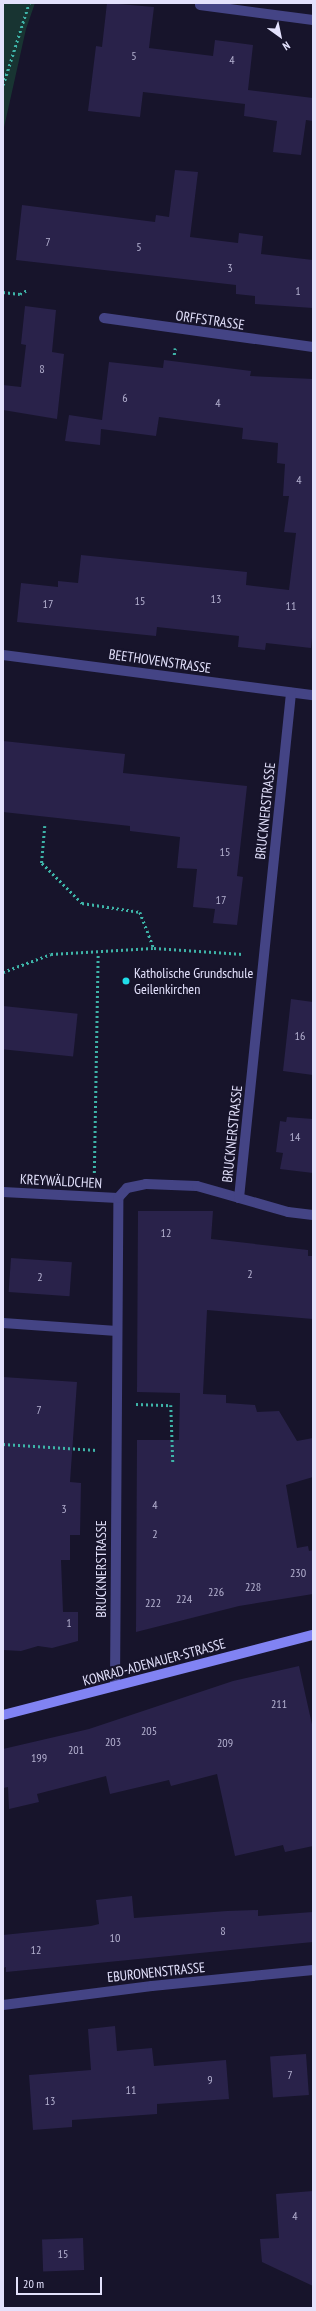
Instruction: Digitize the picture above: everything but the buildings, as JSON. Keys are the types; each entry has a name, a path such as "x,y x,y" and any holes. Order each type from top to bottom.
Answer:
{"street":[{"path":"200,5 313,20"},
{"name":"ORFFSTRASSE","path":"104,318 313,347"},
{"name":"BEETHOVENSTRASSE","path":"3,655 313,695"},
{"name":"BRUCKNERSTRASSE","path":"115,1686 118,1198 127,1188 146,1184 197,1186 239,1198 291,693"},
{"name":"KREYWÄLDCHEN","path":"3,1192 118,1198"},
{"path":"239,1198 288,1212 313,1215"},
{"path":"3,1323 117,1331"},
{"name":"KONRAD-ADENAUER-STRASSE","path":"3,1715 313,1635"},
{"name":"EBURONENSTRASSE","path":"3,2005 152,1986 313,1970"}],"path":[{"path":"3,85 29,3"},
{"path":"3,292 20,294 27,290"},
{"path":"44,826 42,864 82,903 140,912 154,948"},
{"path":"3,972 51,954 98,953 154,948 264,956"},
{"path":"93,1196 98,953"},
{"path":"116,1403 171,1406 173,1462"},
{"path":"3,1444 116,1451"}],"green space":[{"path":"3,3 35,3 26,29 3,132"}],"place":[{"name":"Katholische Grundschule Geilenkirchen","path":"126,981"}]}
